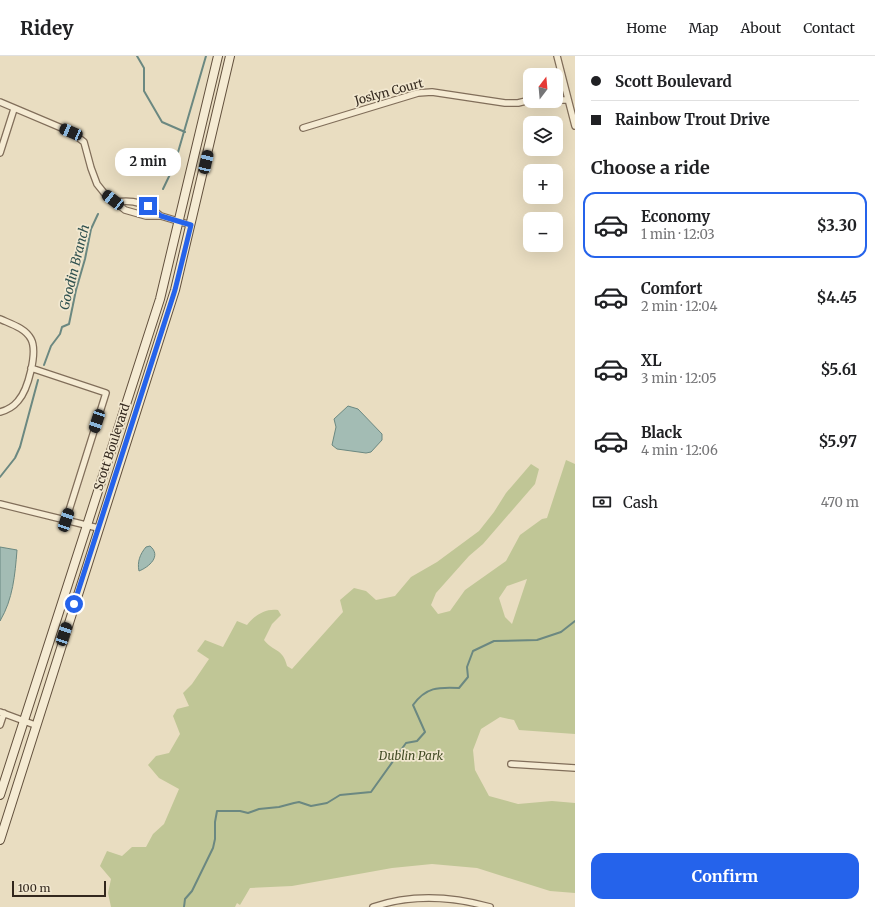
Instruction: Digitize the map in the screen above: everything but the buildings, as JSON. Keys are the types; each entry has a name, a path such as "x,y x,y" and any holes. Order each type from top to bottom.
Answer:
{"main road":[{"name":"Scott Boulevard","path":"0,795 160,299 218,56"},
{"name":"Scott Boulevard","path":"0,840 35,725 175,290 230,56"}],"street":[{"path":"557,56 560,68"},
{"path":"563,82 575,126"},
{"name":"Joslyn Court","path":"303,128 418,93 432,92 506,103 523,102"},
{"path":"563,100 568,100"},
{"path":"0,102 71,132 84,142 90,168 97,184 105,194 125,210 146,216 161,216 191,225"},
{"path":"0,153 14,109"},
{"path":"116,202 130,200 148,206 161,216"},
{"path":"0,319 24,330 30,338 34,356 25,391 19,401 12,407 0,412"},
{"path":"31,368 106,393 66,520"},
{"path":"0,504 98,528"},
{"path":"0,725 2,713 35,725"},
{"path":"511,764 575,768"},
{"path":"373,907 408,898 431,897 454,899 490,907"}],"green space":[{"name":"Dublin Park","path":"566,460 575,464 575,734 519,730 514,720 500,717 481,729 473,750 475,770 489,796 518,804 552,801 575,803 575,893 550,891 477,868 432,864 392,868 292,886 250,888 240,905 237,903 235,907 111,907 108,893 111,879 100,866 107,851 122,856 132,847 146,847 153,834 164,824 179,789 159,778 148,765 156,756 169,753 180,734 173,716 177,709 189,706 183,693 192,684 209,659 197,651 205,640 223,647 237,621 247,625 264,611 278,610 281,615 272,624 264,640 283,656 287,666 292,669 343,612 340,600 354,588 366,591 376,600 395,596 411,577 437,562 479,531 494,512 506,493 531,464 539,469 535,484 483,544 469,556 436,593 431,605 438,614 450,611 465,590 506,561 520,535 542,519 547,518","holes":["527,579 512,624 505,617 499,598 507,586"]}],"water":[{"path":"348,406 358,409 382,434 382,440 371,452 366,453 337,449 332,445 336,427 334,419"},
{"path":"150,546 155,554 153,561 147,567 139,571 138,564 142,552 146,547"},
{"path":"0,547 17,550 11,595 0,621"}],"waterway":[{"path":"137,56 144,68 144,91 162,122 185,132"},
{"name":"Goodin Branch","path":"163,189 174,166 206,56"},
{"name":"Goodin Branch","path":"44,365 51,346 60,334 62,327 69,324 91,229 98,214"},
{"name":"Goodin Branch","path":"0,477 15,458 20,447 38,380"},
{"path":"184,907 185,899 192,891 213,848 217,811 240,811 248,813 259,809 279,807 299,802 311,806 327,803 340,795 371,792 406,743 417,741 425,732 413,705 418,699 433,689 459,688 468,677 467,667 473,651 494,641 537,640 561,632 575,621"}],"route":[{"path":"74,604 175,290 191,225 161,216 148,206"}]}
